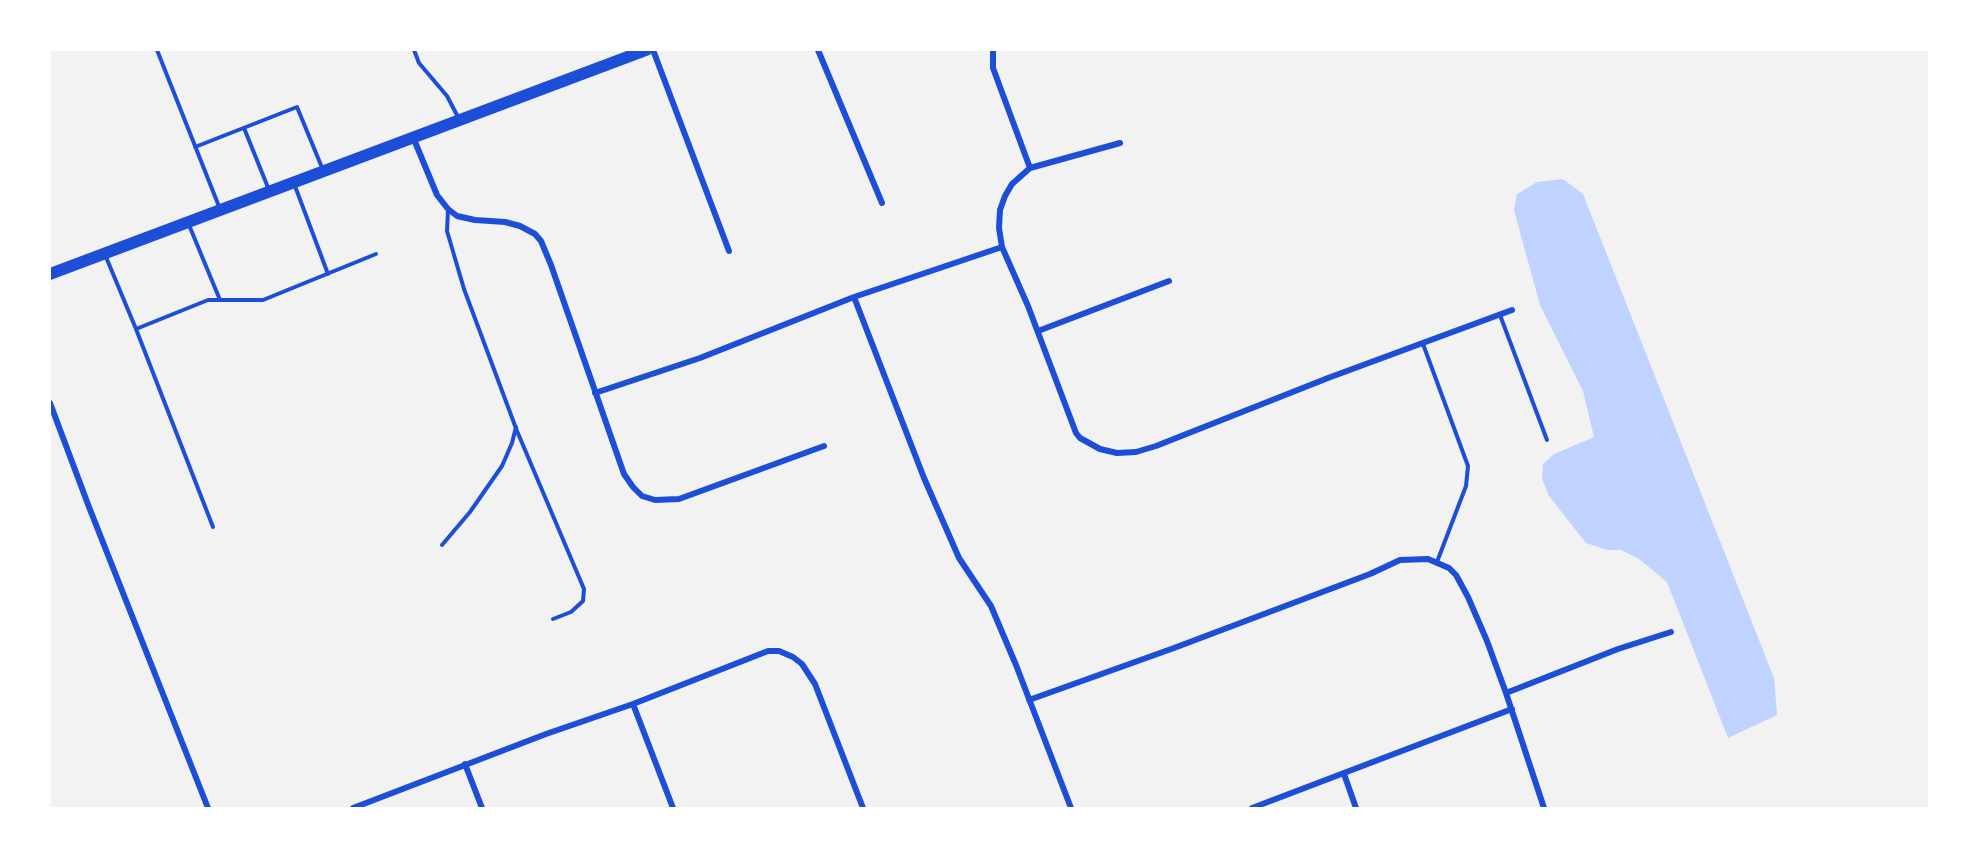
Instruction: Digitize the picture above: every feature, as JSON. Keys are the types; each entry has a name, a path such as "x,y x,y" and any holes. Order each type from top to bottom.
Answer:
{"main road":[{"path":"50,274 646,50"}],"street":[{"path":"653,50 729,251"},
{"path":"818,50 882,203"},
{"path":"993,50 993,68 1030,168"},
{"path":"413,137 437,195 448,209 457,216 520,226 535,234 541,241 624,474 633,487 648,498 665,501 679,499 824,446"},
{"path":"1120,143 1030,168 1012,184 1000,210 999,228 1002,247 1038,331 1076,433 1080,438 1100,449 1117,453 1136,452 1512,310"},
{"path":"595,393 700,358 854,297 1002,247"},
{"path":"1038,331 1169,281"},
{"path":"854,297 924,478 959,558 991,606 1071,808"},
{"path":"50,403 88,507 208,808"},
{"path":"1029,700 1174,648 1370,574 1400,560 1428,559 1449,568 1456,575 1468,597 1512,709 1544,808"},
{"path":"1506,693 1618,649 1671,632"},
{"path":"353,808 465,764 633,704 768,651 789,654 802,664 815,684 863,808"},
{"path":"633,704 673,808"},
{"path":"1252,808 1512,709"},
{"path":"465,764 483,808"},
{"path":"1344,774 1356,808"}],"lane":[{"path":"157,50 220,210"},
{"path":"414,50 419,63 447,96 459,119"},
{"path":"195,147 297,107 323,171"},
{"path":"244,128 269,191"},
{"path":"294,182 328,274"},
{"path":"448,209 447,231 464,289 516,426 584,589 583,601 571,612 553,619"},
{"path":"188,222 220,300"},
{"path":"104,254 136,329 213,527"},
{"path":"136,329 208,300 263,300 376,254"},
{"path":"1500,315 1547,440"},
{"path":"1423,344 1468,466 1466,486 1437,562"},
{"path":"442,545 483,495 502,466 512,443 516,426"}],"water":[{"path":"1563,179 1583,194 1774,678 1777,715 1728,738 1667,582 1639,559 1621,550 1607,550 1586,543 1549,496 1542,479 1543,464 1554,454 1594,437 1583,391 1540,305 1514,210 1517,194 1537,182"}]}
